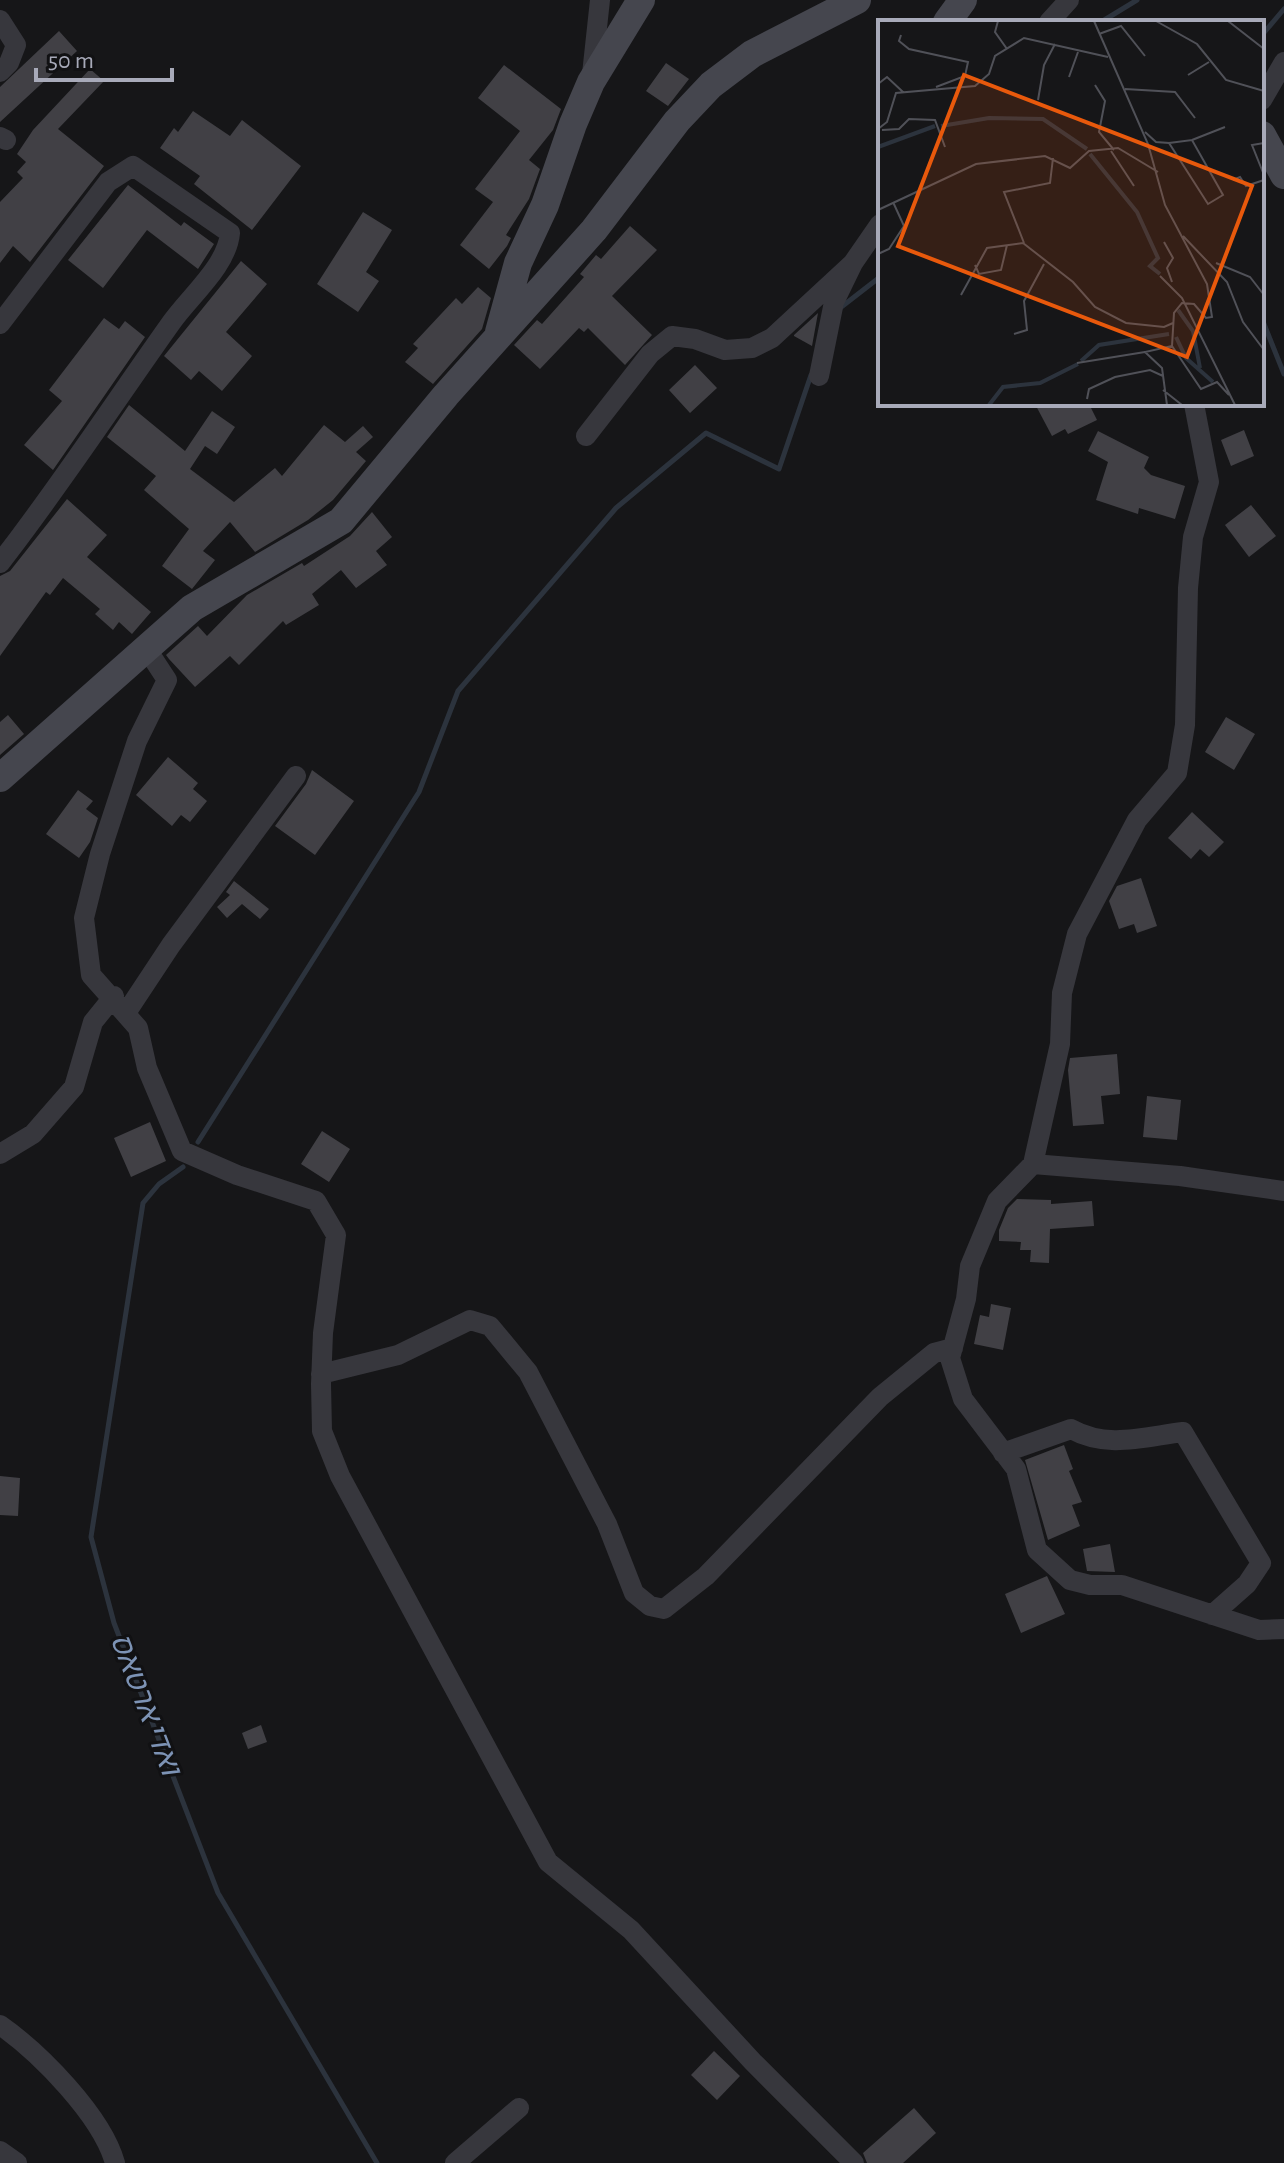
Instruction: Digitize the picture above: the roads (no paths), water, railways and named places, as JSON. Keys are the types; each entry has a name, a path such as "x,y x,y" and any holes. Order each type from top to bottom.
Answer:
{"street":[{"path":"591,82 600,0"},
{"path":"498,335 518,263 545,205 560,157 591,82 641,0"},
{"path":"0,778 148,651 192,608 341,521 498,335 568,261 677,121 711,85 752,54 857,0"},
{"path":"948,20 963,0"},
{"path":"1051,20 1069,0"},
{"path":"0,20 16,45 9,63 0,72"},
{"path":"1264,97 1284,62"},
{"path":"1264,139 1284,175"},
{"path":"0,324 108,182 133,166 230,233 229,249 171,322 122,397 0,563"},
{"path":"819,376 834,302 853,263 878,227"},
{"path":"586,436 650,354 672,336 695,339 725,350 752,348 772,338 853,263"},
{"path":"1194,406 1209,482 1192,550 1185,725 1177,773 1137,820 1077,934 1062,993 1060,1044 1033,1164 997,1201 970,1266 966,1299 950,1358 963,1399 1016,1469 1037,1550 1070,1580 1090,1585 1122,1585 1259,1630 1284,1629"},
{"path":"148,651 167,680 137,741 100,854 84,918 91,975 120,1004 138,1028 147,1068 182,1151 237,1175 316,1201 336,1235 321,1374 322,1431 340,1476 548,1862 631,1930 753,2062 854,2163"},
{"path":"0,1154 33,1134 74,1087 93,1022 120,1004 171,945 296,776"},
{"path":"1033,1164 1180,1176 1284,1191"},
{"path":"321,1374 398,1355 470,1320 490,1326 528,1372 607,1524 634,1593 650,1606 664,1609 706,1576 880,1397 934,1353 953,1348"},
{"path":"1003,1453 1071,1429 1089,1439 1111,1443 1183,1432 1261,1563 1247,1584 1212,1615"},
{"path":"0,2025 86,2110 110,2145 115,2163"},
{"path":"455,2163 519,2108"},
{"path":"0,2151 17,2163"}],"waterway":[{"path":"1104,20 1137,0"},
{"path":"1264,33 1284,9"},
{"path":"840,308 878,279"},
{"path":"1264,324 1284,374"},
{"path":"198,1142 419,792 458,691 616,508 706,433 779,469 811,375"},
{"name":"ואדי ארטאס","path":"183,1167 159,1184 143,1203 91,1537 114,1623 218,1893 377,2163"}]}
